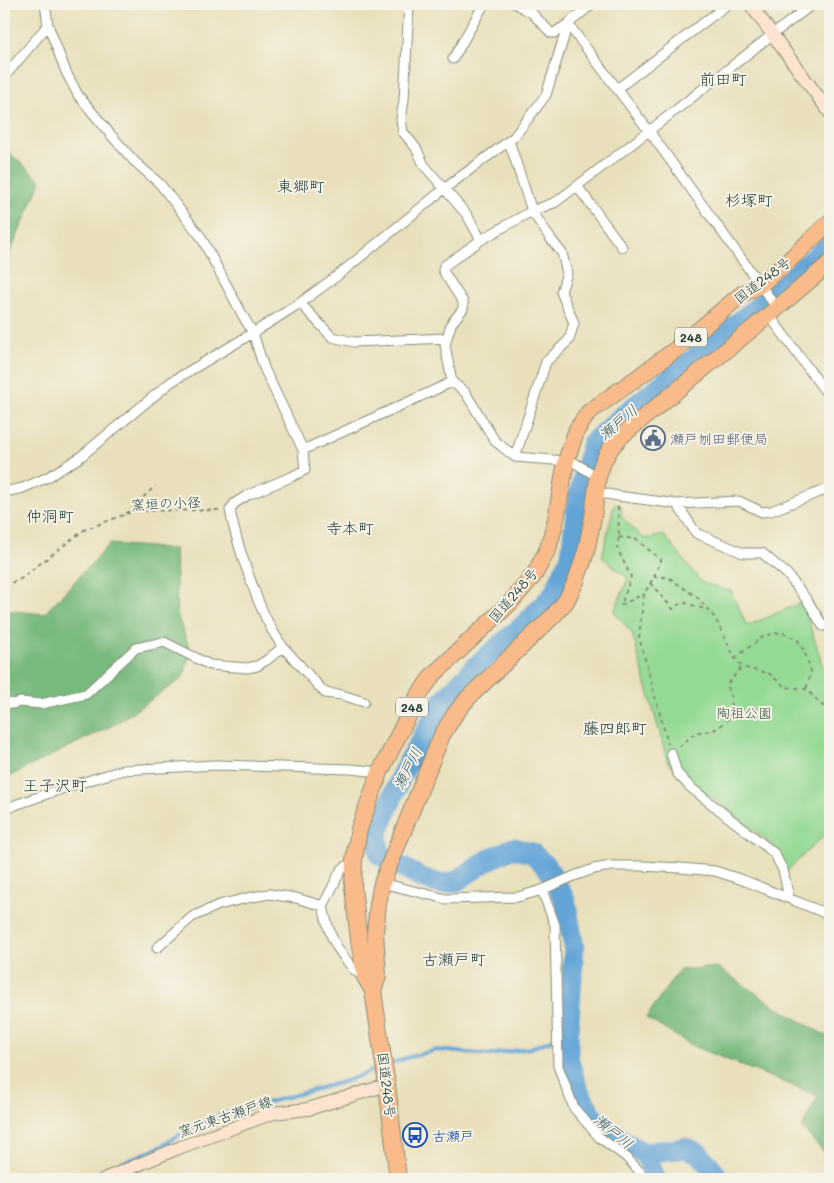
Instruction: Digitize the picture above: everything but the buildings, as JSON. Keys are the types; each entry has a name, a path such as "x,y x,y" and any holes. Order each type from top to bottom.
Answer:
{"highway":[{"name":"国道248号","path":"398,1179 386,1072 359,940 353,888 354,860 359,829 380,772 417,698 432,676 489,624 534,576 548,549 571,462 577,429 589,412 667,355 742,294 762,287 830,222"},
{"name":"国道248号","path":"369,984 378,976 375,933 378,904 384,878 442,735 468,698 553,616 566,601 576,581 586,552 593,517 596,481 610,449 620,437 830,263"}],"main road":[{"path":"750,4 830,113"},
{"name":"窯元東古瀬戸線","path":"104,1179 181,1147 273,1114 308,1109 386,1072"}],"street":[{"path":"45,4 48,25 66,72 78,95 134,161 160,184 201,237 253,333 264,368 303,450 305,470 248,495 235,503 230,510 241,555 264,615 282,647 326,693 342,695 364,702"},
{"path":"409,4 404,100 401,120 403,132 416,148 424,165 468,215 481,240"},
{"path":"453,59 484,4"},
{"path":"516,4 532,13 554,34 592,4"},
{"path":"617,89 728,4"},
{"path":"813,4 556,202 532,211 481,240 444,266 444,274 464,302 463,308 451,324 445,345 452,382 465,392 495,440 515,457 571,462 618,496 677,504 739,501 762,512 770,511 830,488"},
{"path":"568,24 649,131 762,287 830,398"},
{"path":"4,492 23,488 48,477 79,458 171,382 300,304 444,189 514,137 546,95 568,24"},
{"path":"4,77 48,25"},
{"path":"509,141 532,211 562,253 567,273 561,292 574,323 569,340 546,362 515,457"},
{"path":"577,186 622,247"},
{"path":"300,304 332,337 354,342 447,338"},
{"path":"303,450 452,382"},
{"path":"677,504 696,533 743,553 762,553 787,574 807,600 823,626"},
{"path":"4,702 41,704 86,694 136,648 164,642 210,665 247,668 257,666 267,660 282,647"},
{"path":"671,753 677,773 690,787 774,853 783,870 789,898"},
{"path":"4,811 32,799 123,770 216,765 351,768 380,772"},
{"path":"354,860 341,870 323,906 334,944 356,973 369,984"},
{"path":"384,878 446,899 518,897 594,869 612,866 681,868 715,871 743,880 830,915"},
{"path":"544,889 555,924 558,1066 574,1108 599,1138 626,1157 644,1176 644,1179"},
{"path":"157,948 192,917 219,905 268,894 296,898 323,906"}],"path":[{"path":"126,515 155,486"},
{"path":"618,496 619,537 617,548 631,577 621,605 644,594"},
{"name":"窯垣の小径","path":"4,585 18,580 84,530 134,512 230,510"},
{"path":"619,537 636,539 661,560 644,594 639,636 671,753 696,732 709,732 720,727 730,717 731,697 727,684 742,667"},
{"path":"654,577 668,576 698,598 715,618 742,667 770,674 785,687 806,689 830,713"},
{"path":"650,584 673,609 682,602 709,611"},
{"path":"736,658 764,636 782,632 798,640 804,652 811,672 806,689"}],"green space":[{"path":"4,148 41,181 9,255 4,302"},
{"name":"陶祖公園","path":"614,504 621,506 622,517 644,539 664,535 701,582 731,591 747,626 803,602 827,680 830,682 830,836 823,836 786,872 779,850 668,763 632,633 614,612 628,578 602,557"},
{"path":"110,544 175,549 177,615 191,652 183,678 115,724 4,779 4,610 44,614"},
{"path":"717,967 778,1008 830,1038 830,1159 802,1128 818,1096 693,1046 646,1018 679,970"}],"waterway":[{"name":"瀬戸川","path":"719,1179 698,1153 685,1148 644,1153 626,1143 595,1119 578,1091 568,1058 574,947 565,900 548,868 532,853 513,848 488,860 455,882 440,884 421,878 380,855 377,835 402,774 443,701 474,668 527,622 554,593 571,556 577,502 592,443 621,417 755,309 830,244"},
{"path":"388,1065 436,1050 490,1055 530,1048 568,1034"},
{"path":"83,1179 162,1146 188,1129 218,1116 346,1081 379,1068"},
{"path":"644,1153 656,1179"}],"place":[{"name":"瀬戸刎田郵便局","path":"653,438"},
{"name":"古瀬戸","path":"415,1135"}],"district":[{"name":"前田町","path":"723,78"},
{"name":"東郷町","path":"301,185"},
{"name":"杉塚町","path":"749,199"},
{"name":"仲洞町","path":"50,515"},
{"name":"寺本町","path":"350,527"},
{"name":"藤四郎町","path":"615,727"},
{"name":"王子沢町","path":"55,784"},
{"name":"古瀬戸町","path":"454,958"}]}
